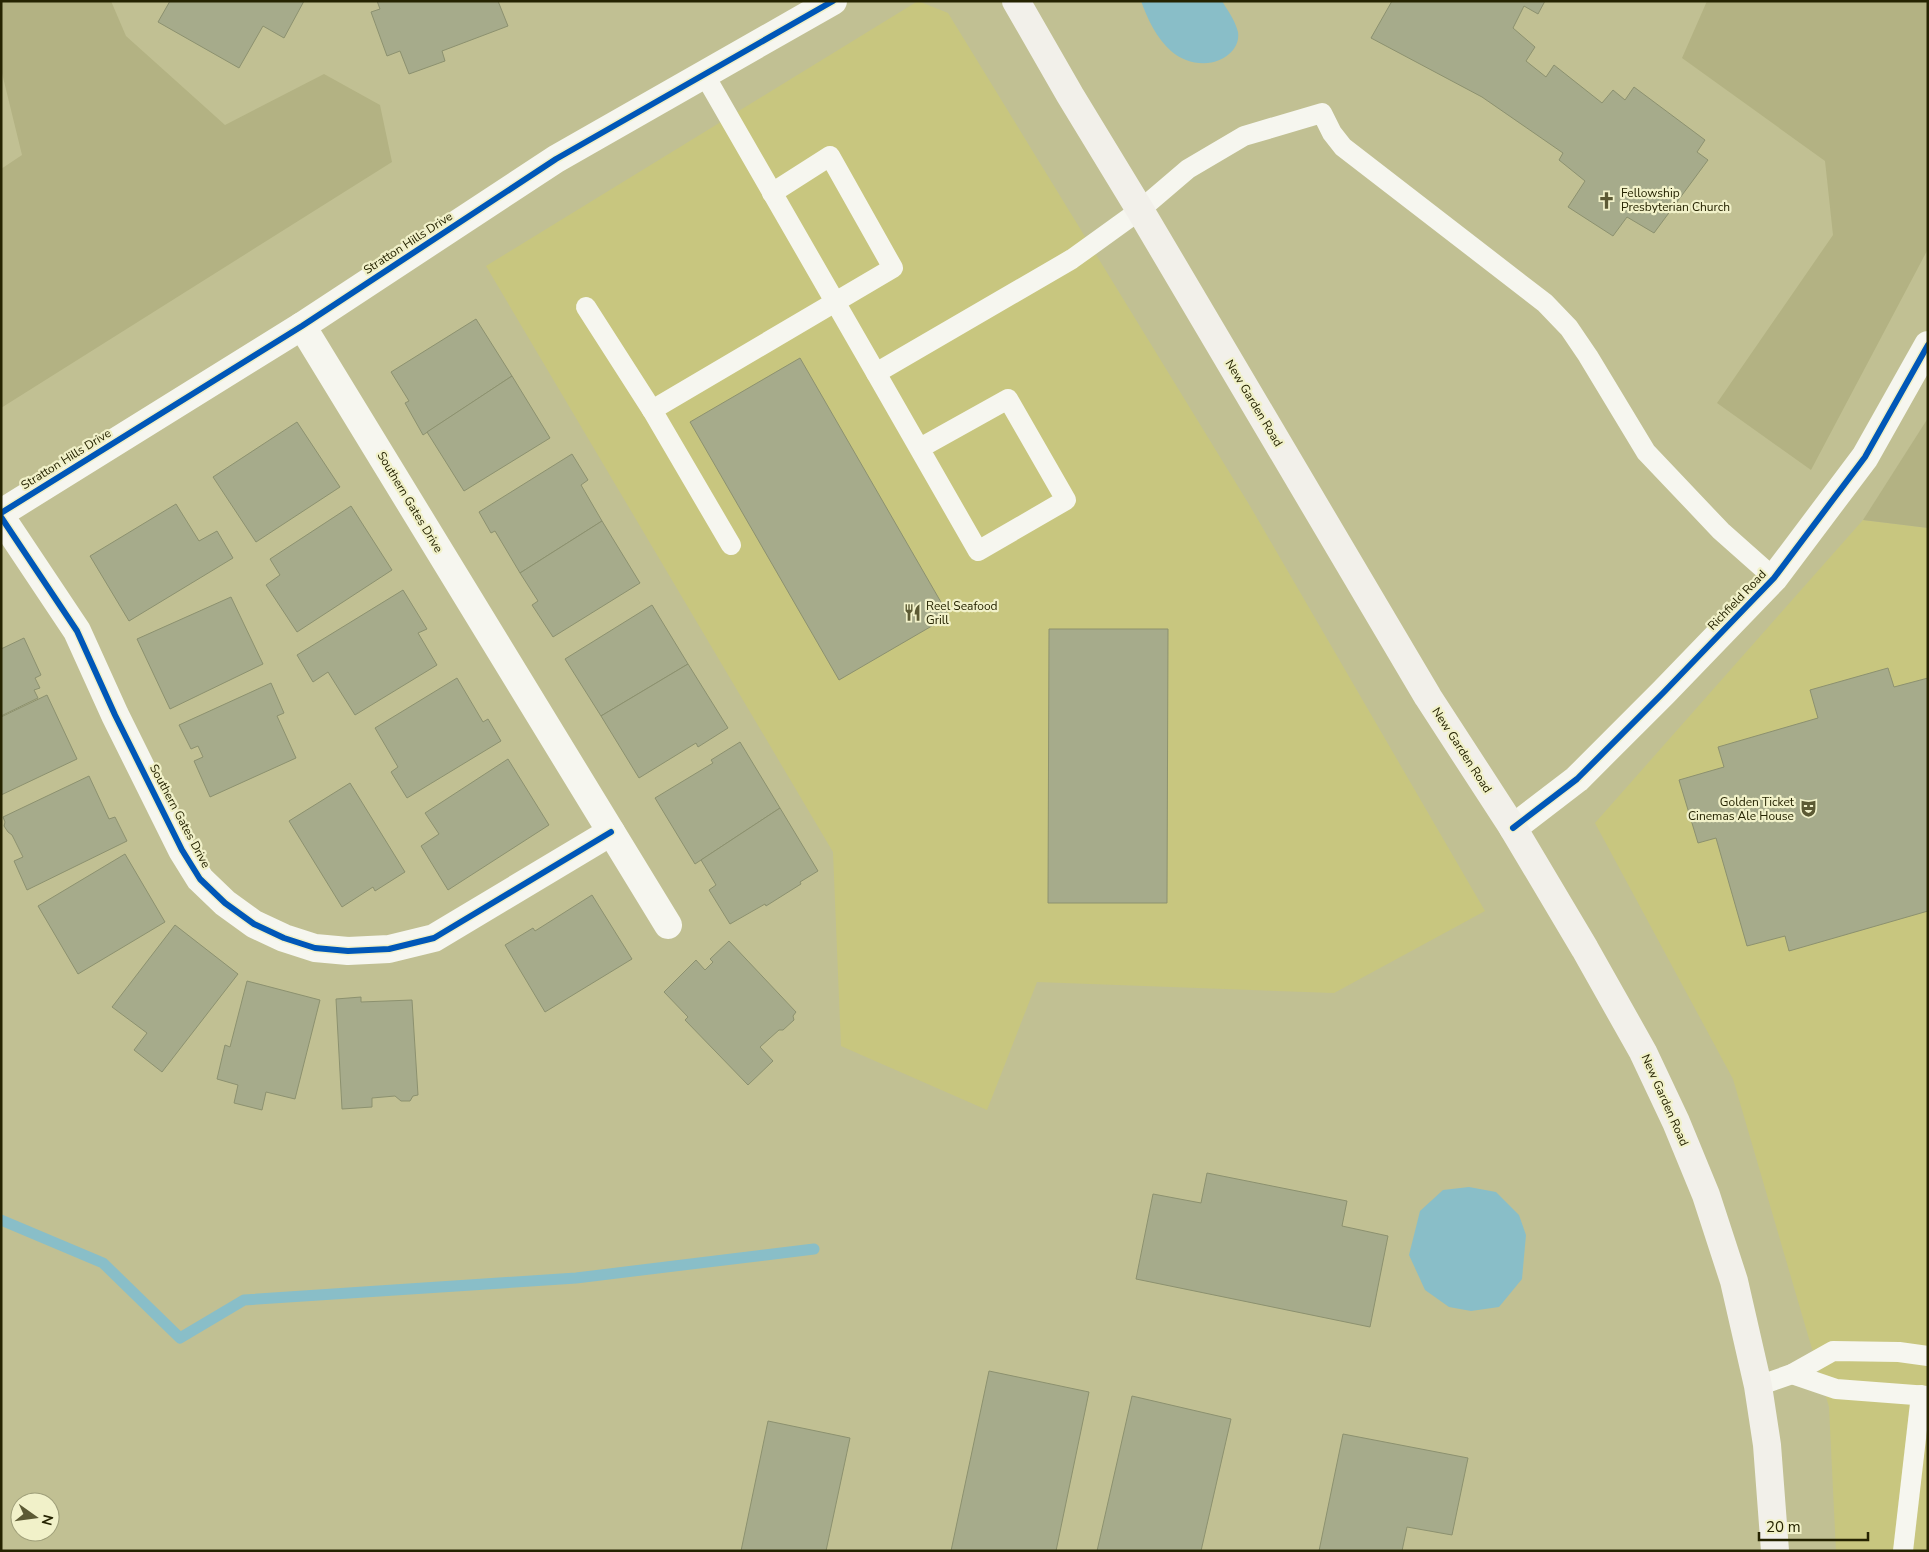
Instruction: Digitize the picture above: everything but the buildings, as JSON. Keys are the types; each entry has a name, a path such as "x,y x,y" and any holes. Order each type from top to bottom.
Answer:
{"main road":[{"name":"New Garden Road","path":"1016,1 1428,697 1513,828 1644,1052 1676,1122 1706,1195 1734,1281 1758,1386 1766,1445 1775,1551"}],"street":[{"name":"Stratton Hills Drive","path":"1,512 302,326 556,159 833,1"},
{"name":"Southern Gates Drive","path":"302,326 668,925"},
{"name":"Richfield Road","path":"1513,828 1577,779 1663,694 1774,578 1865,457 1928,345"},
{"name":"Southern Gates Drive","path":"1,517 77,631 182,850 200,879 225,903 254,924 284,938 315,948 348,952 389,949 434,938 611,832"}],"lane":[{"path":"704,74 978,551 1066,500 1008,400 920,448"},
{"path":"876,373 1072,258 1140,210 1188,169 1244,136 1322,113 1332,133 1344,147 1545,303 1569,328 1588,356 1646,452 1721,531 1774,578"},
{"path":"652,410 893,268 830,156 772,193"},
{"path":"586,307 652,410 731,545"},
{"path":"1758,1386 1792,1374 1833,1351 1899,1352 1928,1356"},
{"path":"1792,1374 1836,1389 1924,1395 1903,1551"}],"shaded area":[{"path":"1,1 111,1 126,36 225,125 324,74 380,105 392,162 1,408 1,169 22,155 1,69"},
{"path":"918,1 948,13 1250,506 1485,911 1334,993 1037,982 987,1110 841,1046 833,852 486,266"},
{"path":"1707,1 1928,1 1928,249 1811,470 1717,403 1833,235 1825,161 1682,58"},
{"path":"1928,418 1928,528 1863,520"},
{"path":"1863,520 1928,528 1928,1551 1836,1551 1829,1407 1733,1079 1595,823"}],"water":[{"path":"1141,1 1222,1 1237,28 1237,44 1226,56 1211,63 1186,60 1171,51 1161,41 1149,21"},
{"path":"1469,1187 1496,1192 1519,1215 1526,1235 1522,1279 1499,1307 1471,1311 1449,1307 1425,1290 1409,1255 1420,1211 1443,1190"}],"waterway":[{"path":"1,1220 103,1263 180,1338 244,1300 576,1278 814,1249"}],"cycle path":[{"path":"1,513 302,326 556,159 833,1"},
{"path":"1513,828 1577,779 1774,578 1865,457 1928,345"},
{"path":"1,517 77,631 115,715 182,850 200,879 225,903 254,924 284,938 315,948 348,951 389,949 434,938 611,832"}],"place":[{"name":"Fellowship Presbyterian Church","path":"1607,200"},
{"name":"Reel Seafood Grill","path":"912,613"},
{"name":"Golden Ticket Cinemas Ale House","path":"1808,809"}]}
